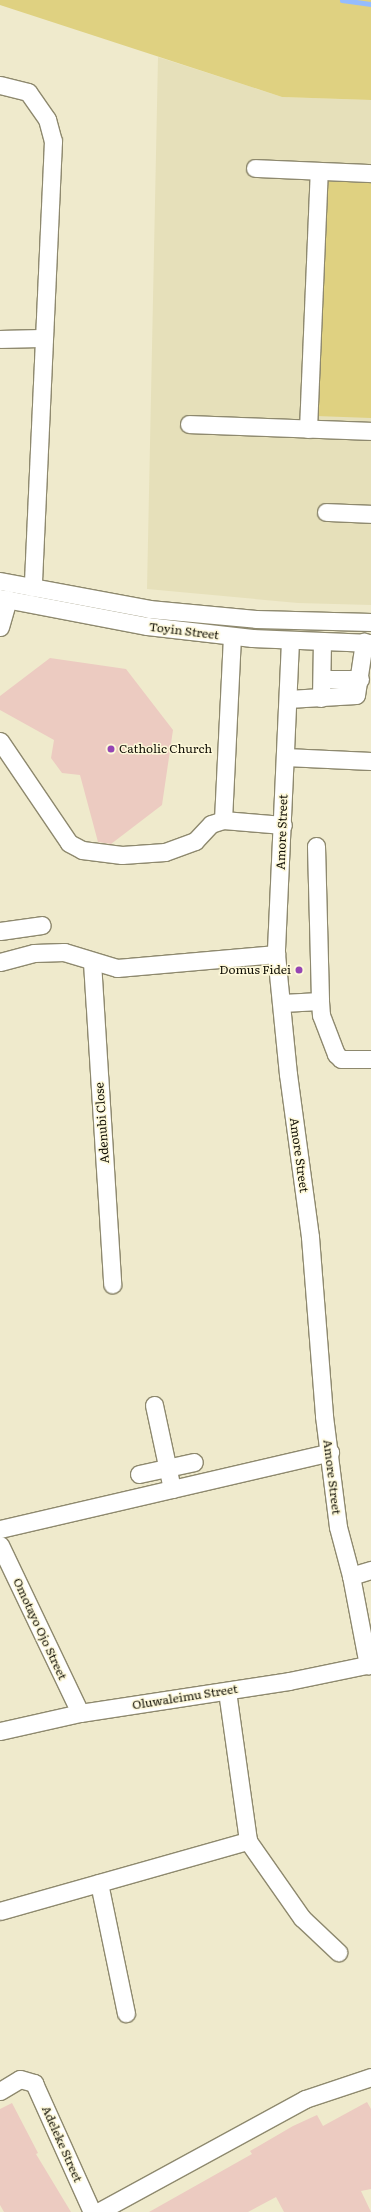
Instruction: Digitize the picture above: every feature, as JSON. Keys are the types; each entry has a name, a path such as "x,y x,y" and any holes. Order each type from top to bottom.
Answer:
{"street":[{"path":"0,85 28,92 32,96 47,119 52,141 33,588"},
{"path":"255,168 371,173"},
{"path":"308,429 318,171"},
{"path":"0,339 43,338"},
{"path":"189,424 371,431"},
{"path":"326,512 371,509"},
{"name":"Toyin Street","path":"0,581 149,609 256,619 371,622"},
{"path":"0,627 4,598"},
{"name":"Toyin Street","path":"4,598 147,626 290,641 367,642"},
{"path":"223,820 232,636"},
{"name":"Amore Street","path":"290,641 283,825 276,954 310,1237 324,1416 330,1452 338,1527 351,1576 369,1665"},
{"path":"321,698 322,641"},
{"path":"288,699 356,695 367,642"},
{"path":"322,679 360,679"},
{"path":"0,741 69,843 82,850 122,854 165,852 194,841 211,824 223,820 283,825"},
{"path":"285,757 371,761"},
{"path":"316,846 321,1015 336,1054 341,1059 371,1060"},
{"path":"0,931 42,925"},
{"path":"0,962 34,954 64,952 92,962 117,968 276,954"},
{"name":"Adenubi Close","path":"92,962 112,1284"},
{"path":"282,1003 320,1001"},
{"path":"154,1405 172,1489"},
{"path":"0,1529 330,1452"},
{"path":"139,1474 168,1469 194,1462"},
{"name":"Omotayo Ojo Street","path":"0,1545 80,1713"},
{"path":"351,1576 371,1570"},
{"name":"Oluwaleimu Street","path":"0,1731 80,1713 227,1691 369,1665"},
{"path":"227,1691 248,1841 302,1918 338,1952"},
{"path":"0,1912 248,1841"},
{"path":"99,1883 126,2013"},
{"path":"98,2212 305,2099 371,2077"},
{"name":"Adeleke Street","path":"1,2089 20,2078 28,2079 34,2083 92,2212"}],"shaded area":[{"path":"0,0 371,0 371,100 282,97 0,5"},
{"path":"158,57 282,97 371,100 371,605 298,603 147,589"},
{"path":"326,181 371,183 371,418 316,416"}],"building":[{"name":"Catholic Church","path":"50,658 126,669 173,730 162,805 111,844 98,842 80,775 62,773 51,758 54,740 0,710 0,696"},
{"path":"367,2102 371,2109 371,2189 361,2191 371,2212 284,2212 276,2197 248,2212 149,2212 252,2154 250,2151 293,2126 317,2115 323,2126"},
{"path":"12,2103 38,2153 36,2154 71,2212 4,2212 0,2205 0,2109"}],"waterway":[{"path":"342,0 371,4"}],"place":[{"name":"Catholic Church","path":"111,749"},
{"name":"Domus Fidei","path":"299,970"}]}
